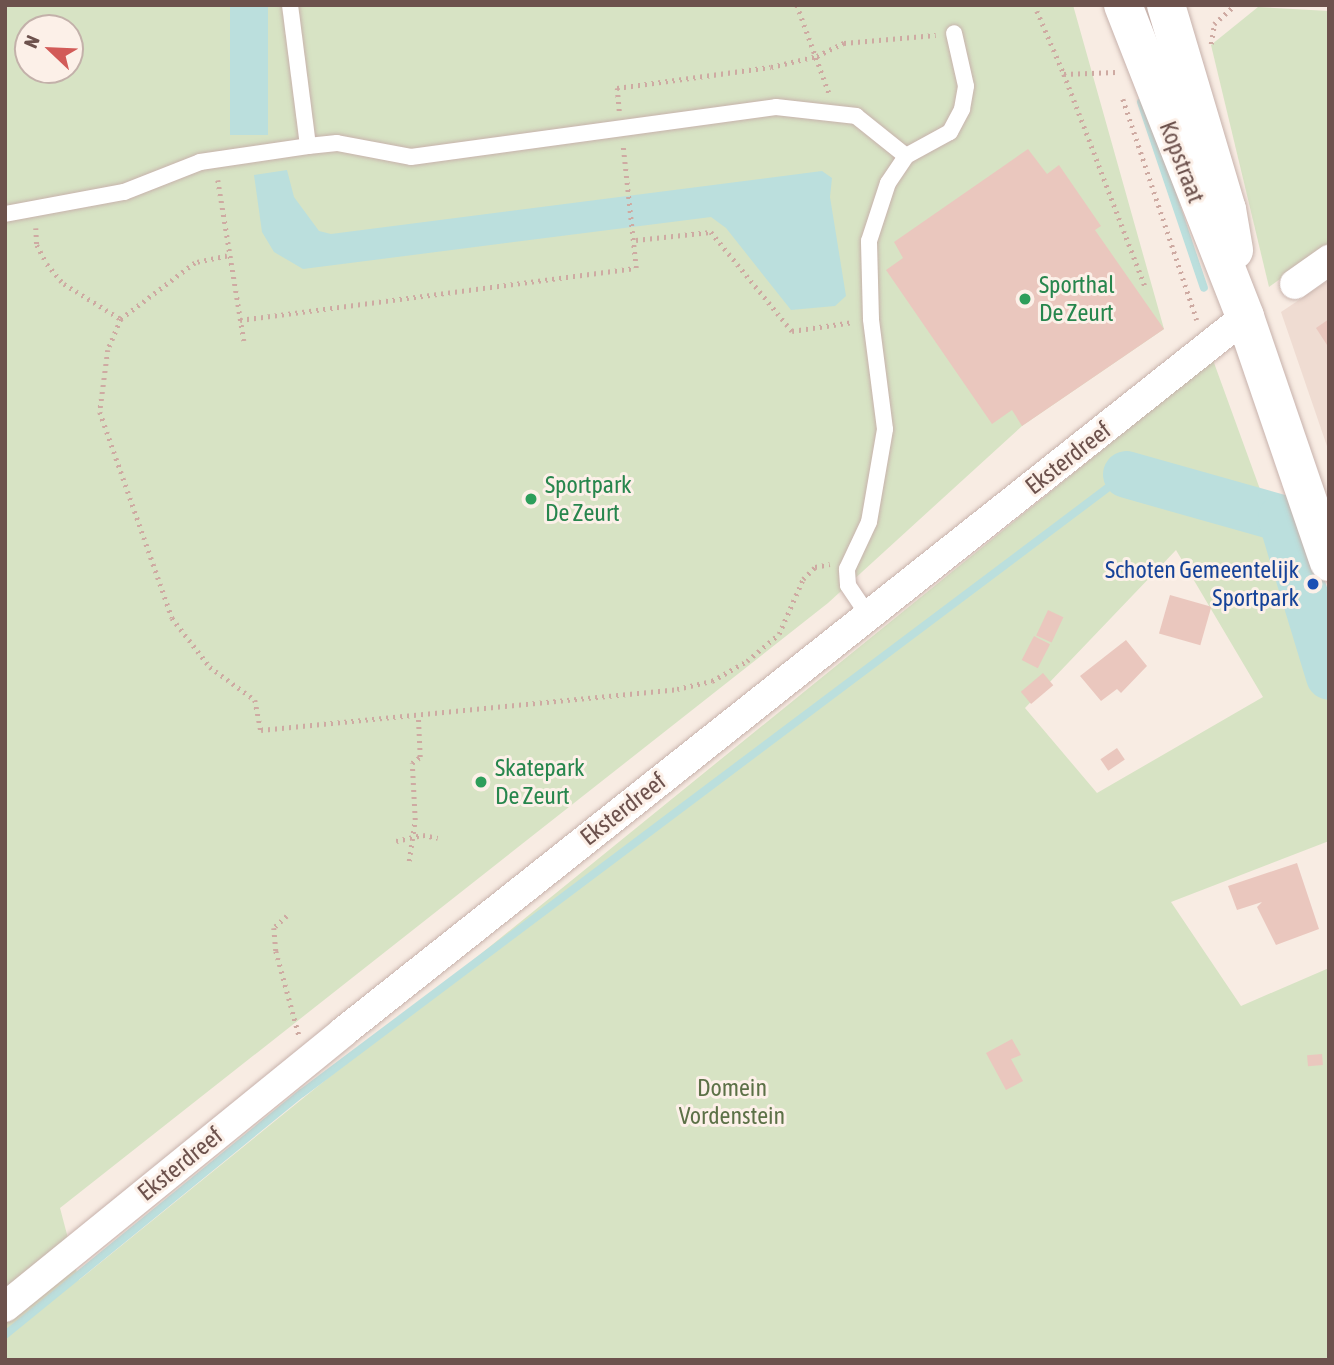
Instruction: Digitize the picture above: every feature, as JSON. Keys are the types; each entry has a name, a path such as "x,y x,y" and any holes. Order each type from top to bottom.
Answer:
{"main road":[{"name":"Kopstraat","path":"1123,5 1245,317 1329,562"},
{"name":"Kopstraat","path":"1166,5 1227,209 1245,317"}],"street":[{"path":"1295,284 1329,260"},
{"name":"Eksterdreef","path":"5,1307 306,1061 1245,317"}],"lane":[{"path":"290,5 309,146"},
{"path":"868,615 848,585 847,569 869,522 883,460 885,429 871,319 869,241 888,183 906,156 950,132 962,109 966,86 954,33"},
{"path":"5,214 124,192 200,162 309,146 337,143 411,157 776,107 834,110 856,116 906,156"}],"path":[{"path":"797,5 834,110"},
{"path":"1211,44 1214,24 1235,5"},
{"path":"1037,11 1064,74 1144,286"},
{"path":"240,320 636,268 636,240 617,88 817,56 844,43 954,33"},
{"path":"1064,74 1113,71 1197,321 1196,357"},
{"path":"216,160 227,256 244,341"},
{"path":"34,210 37,245 47,264 64,284 121,319"},
{"path":"636,240 711,232 792,331 871,319"},
{"path":"227,256 195,263 121,319 108,351 100,412 172,618 192,647 255,700 261,730 677,689 712,681 747,661 779,634 803,579 815,567 827,563 847,569"},
{"path":"409,861 410,837 415,820 412,763 420,757 418,715"},
{"path":"396,841 410,837 438,838"},
{"path":"287,916 274,928 276,951 306,1061"}],"shaded area":[{"path":"1329,280 1329,452 1281,312"}],"green space":[{"name":"Domein Vordenstein","path":"5,5 1073,5 1164,329 1022,426 828,603 60,1208 79,1280 1213,360 1329,679 1329,841 1171,902 1241,1006 1329,968 1329,1360 5,1360","holes":["1176,550 1263,697 1097,793 1025,708"]},
{"path":"1258,7 1329,11 1329,244 1269,287 1211,45"}],"water":[{"path":"230,5 268,5 268,135 230,135"},
{"path":"287,170 294,197 319,231 331,234 822,171 832,178 830,197 846,296 835,306 791,310 726,228 711,217 303,269 274,252 262,232 254,175"}],"building":[{"name":"Sporthal De Zeurt","path":"1028,149 1047,174 1059,165 1101,226 1095,230 1164,329 1022,426 1012,410 992,424 886,270 903,258 894,242"},
{"path":"1329,319 1329,348 1316,328"},
{"path":"1170,595 1211,607 1200,645 1159,633"},
{"path":"1048,610 1063,617 1052,643 1036,635"},
{"path":"1034,636 1050,644 1038,668 1022,660"},
{"path":"1126,640 1147,666 1121,693 1117,689 1101,701 1080,676"},
{"path":"1043,673 1053,685 1031,704 1021,692"},
{"path":"1117,748 1125,760 1108,771 1100,759"},
{"path":"1297,863 1319,929 1276,945 1257,907 1262,902 1237,910 1228,886"},
{"path":"1012,1039 1021,1055 1011,1059 1023,1081 1006,1090 986,1053"},
{"path":"1322,1054 1323,1065 1308,1066 1307,1055"}],"waterway":[{"path":"1141,102 1204,288"},
{"path":"5,1335 302,1093 1126,474"},
{"path":"1126,474 1281,518 1329,676"}],"place":[{"name":"Sporthal De Zeurt","path":"1025,299"},
{"name":"Sportpark De Zeurt","path":"531,499"},
{"name":"Schoten Gemeentelijk Sportpark","path":"1313,584"},
{"name":"Skatepark De Zeurt","path":"481,782"}]}
